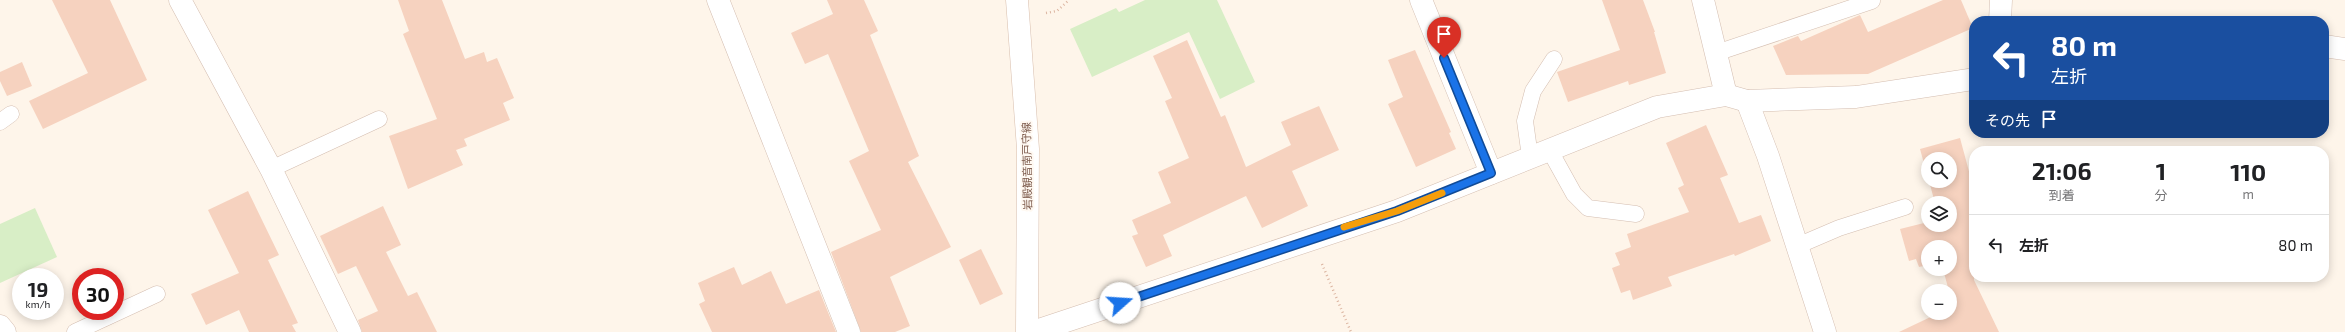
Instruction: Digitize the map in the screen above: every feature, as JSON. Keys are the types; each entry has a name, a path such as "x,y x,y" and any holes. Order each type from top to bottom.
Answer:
{"street":[{"path":"180,0 271,169 350,332"},
{"path":"718,0 849,332"},
{"name":"岩殿観音南戸守線","path":"1017,0 1028,149 1027,332"},
{"path":"1421,0 1491,173"},
{"path":"1703,0 1726,95"},
{"path":"2000,16 2001,0"},
{"path":"2329,47 2345,49"},
{"path":"1033,332 1311,238 1397,211 1657,107 1726,95 1747,101 1856,97 1969,80"},
{"path":"1747,101 1825,332"},
{"path":"0,326 5,332"}],"lane":[{"path":"1716,53 1872,1"},
{"path":"1554,58 1533,91 1525,121 1540,153 1574,194 1588,208 1636,214"},
{"path":"271,169 379,119"},
{"path":"1797,246 1839,228 1905,207"},
{"path":"75,332 157,294"}],"path":[{"path":"1041,14 1058,11 1069,0"},
{"path":"1311,238 1351,332"}],"green space":[{"path":"1145,0 1217,0 1255,82 1220,99 1189,32 1092,77 1070,29 1116,8 1119,12"},
{"path":"35,208 57,257 33,268 12,268 12,278 0,283 0,224"}],"building":[{"path":"52,0 110,0 147,80 43,129 29,101 88,73"},
{"path":"398,0 442,0 465,59 484,52 487,62 497,58 514,98 503,103 510,120 464,139 467,146 456,150 463,165 408,189 389,136 437,119 403,34 409,31"},
{"path":"827,0 864,0 878,31 870,35 919,156 908,162 951,247 890,277 910,326 895,332 861,332 831,252 881,230 849,161 869,151 828,54 805,64 791,33 833,14"},
{"path":"1602,0 1643,0 1655,32 1666,73 1629,85 1628,81 1568,102 1557,72 1620,50"},
{"path":"1943,0 1961,0 1969,19 1969,30 1868,74 1786,75 1773,46 1798,36 1801,41 1860,15 1868,32"},
{"path":"1187,40 1221,117 1225,115 1246,167 1291,145 1281,122 1319,106 1339,150 1292,171 1308,206 1262,228 1246,196 1163,235 1172,256 1146,267 1132,236 1138,234 1132,220 1171,203 1158,172 1189,158 1165,101 1172,98 1153,56"},
{"path":"1415,50 1451,132 1449,133 1456,149 1416,167 1388,104 1403,97 1388,60"},
{"path":"22,62 32,86 7,96 0,81 0,72"},
{"path":"1706,125 1728,175 1720,178 1739,223 1761,215 1771,241 1735,256 1734,254 1668,277 1672,286 1633,300 1630,290 1621,293 1612,268 1620,265 1615,253 1631,247 1627,234 1689,212 1678,188 1684,185 1666,143"},
{"path":"1960,138 1969,171 1969,282 1975,282 1999,332 1899,332 1924,320 1957,320 1957,284 1947,284 1945,276 1957,276 1957,240 1921,240 1921,267 1919,267 1916,259 1909,261 1900,229 1921,224 1921,232 1957,232 1957,196 1933,196 1931,188 1957,188 1957,152 1921,153 1920,149"},
{"path":"248,191 279,255 268,260 298,323 292,325 296,332 249,332 239,310 206,325 191,294 239,273 208,210"},
{"path":"383,206 401,245 386,252 408,296 417,292 437,332 362,332 358,320 378,311 356,266 338,274 320,236"},
{"path":"981,249 1003,294 980,305 959,260"},
{"path":"734,267 742,285 771,271 786,304 819,290 836,332 712,332 699,304 705,301 698,283"}],"slow traffic":[{"path":"1344,227 1397,211 1442,193"}],"route":[{"path":"1120,303 1311,238 1397,211 1491,173 1444,58"}]}
